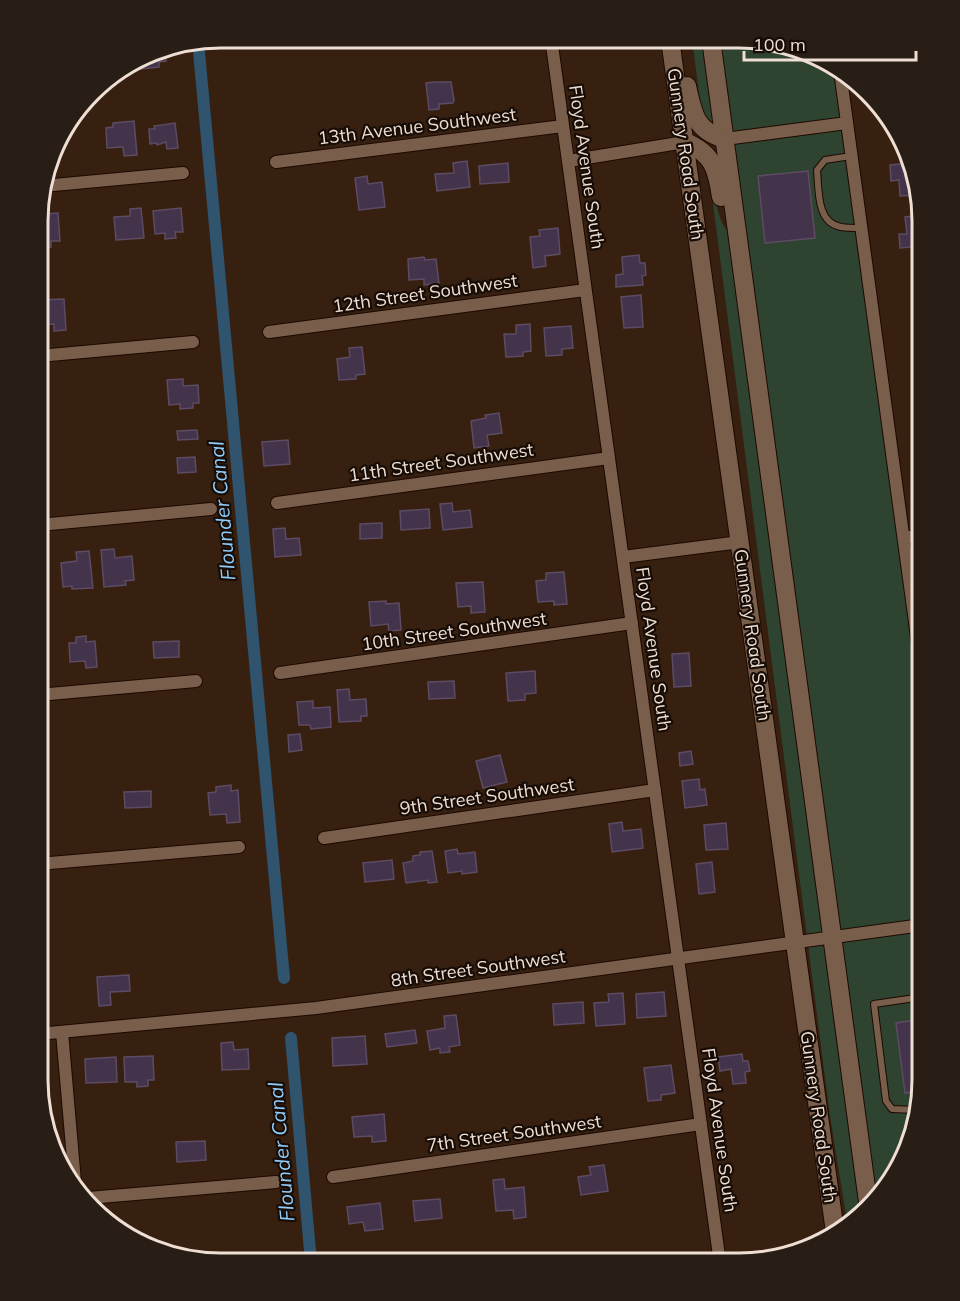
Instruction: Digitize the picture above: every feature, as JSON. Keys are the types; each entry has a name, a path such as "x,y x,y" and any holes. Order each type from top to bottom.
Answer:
{"main road":[{"name":"Gunnery Road South","path":"671,48 834,1225"},
{"name":"Gunnery Road South","path":"712,48 832,937 869,1194"},
{"path":"673,58 682,67 695,117 712,135 725,138"},
{"path":"685,142 698,147 708,156 718,177 723,211 730,226 737,232"}],"street":[{"name":"Floyd Avenue South","path":"552,48 719,1253"},
{"path":"842,82 912,598"},
{"path":"725,138 847,123"},
{"name":"13th Avenue Southwest","path":"276,162 563,126"},
{"path":"568,161 685,142"},
{"path":"52,185 183,173"},
{"name":"12th Street Southwest","path":"269,332 585,290"},
{"path":"48,355 193,342"},
{"name":"11th Street Southwest","path":"277,502 609,458"},
{"path":"48,524 212,509"},
{"path":"904,538 912,537"},
{"path":"623,557 740,542"},
{"name":"10th Street Southwest","path":"280,673 632,623"},
{"path":"48,694 196,681"},
{"name":"9th Street Southwest","path":"324,838 655,790"},
{"path":"48,863 238,846"},
{"name":"8th Street Southwest","path":"48,1033 316,1008 912,926"},
{"path":"62,1032 74,1171"},
{"name":"7th Street Southwest","path":"333,1177 701,1124"},
{"path":"95,1197 276,1182"}],"lane":[{"path":"851,156 825,160 817,170 820,207 827,220 839,227 861,228"},
{"path":"910,1110 892,1109 886,1101 874,1004 912,998"}],"green space":[{"path":"693,48 706,48 717,130 702,116"},
{"path":"718,48 762,49 784,54 805,61 834,77 912,642 912,1092 903,1136 894,1157 873,1189"},
{"path":"709,172 719,214 732,236 862,1201 846,1215 830,1116"}],"building":[{"path":"165,57 166,61 159,62 159,67 141,69"},
{"path":"451,82 454,100 453,103 439,104 439,109 429,110 426,83"},
{"path":"134,121 137,155 124,156 123,147 107,148 106,128 113,127 113,123"},
{"path":"175,123 178,148 167,149 166,142 157,145 157,143 150,144 149,129"},
{"path":"467,161 470,187 437,191 435,174 454,173 453,163"},
{"path":"508,163 509,182 480,184 479,166"},
{"path":"902,164 911,195 900,196 899,180 891,181 890,165"},
{"path":"808,171 815,238 765,243 758,176"},
{"path":"367,176 368,184 382,182 385,207 359,210 355,178"},
{"path":"141,208 144,238 116,240 114,217 130,216 130,209"},
{"path":"181,208 183,232 175,232 176,238 165,239 165,233 155,234 153,211"},
{"path":"58,213 60,241 51,241 51,247 48,247 48,221 48,214"},
{"path":"912,216 912,247 900,248 899,234 907,234 905,217"},
{"path":"558,228 560,254 545,256 546,266 533,268 530,237 540,236 539,230"},
{"path":"639,255 640,263 645,263 646,275 642,276 643,285 616,287 616,275 623,274 622,257"},
{"path":"424,257 425,260 436,259 439,283 424,285 424,279 409,280 408,259"},
{"path":"641,295 643,327 624,328 621,297"},
{"path":"64,299 66,330 54,331 54,324 48,324 48,300"},
{"path":"530,324 531,351 523,352 523,356 506,357 504,334 516,334 516,325"},
{"path":"571,326 573,348 562,349 562,355 546,356 544,328"},
{"path":"362,347 365,374 356,375 356,379 339,380 337,359 350,357 349,348"},
{"path":"183,379 183,386 198,385 199,403 193,403 193,408 180,409 180,404 169,405 167,380"},
{"path":"499,413 502,433 487,435 489,446 474,448 471,421 486,418 485,415"},
{"path":"197,430 198,439 178,440 177,431"},
{"path":"288,440 290,464 264,466 262,442"},
{"path":"195,457 196,472 178,473 177,458"},
{"path":"452,503 453,512 470,510 472,527 443,530 440,504"},
{"path":"429,509 430,528 401,530 400,511"},
{"path":"382,523 382,538 360,539 360,524"},
{"path":"285,528 286,539 299,538 301,555 275,557 273,529"},
{"path":"114,549 115,558 132,556 134,580 125,581 126,585 104,587 101,550"},
{"path":"89,551 93,588 63,587 61,563 77,561 76,552"},
{"path":"564,572 567,604 554,605 554,601 538,602 536,581 546,580 546,573"},
{"path":"483,582 485,612 471,613 471,606 458,607 456,583"},
{"path":"386,601 386,604 399,603 401,630 389,631 388,624 371,626 369,602"},
{"path":"86,636 86,642 95,641 97,667 86,668 85,661 70,662 69,643 76,643 76,637"},
{"path":"179,641 179,657 154,658 153,642"},
{"path":"689,653 691,686 674,687 672,654"},
{"path":"535,671 536,693 525,694 525,700 508,701 506,673"},
{"path":"454,681 455,698 429,699 428,682"},
{"path":"349,689 350,700 366,699 367,716 361,716 361,721 339,722 337,690"},
{"path":"313,701 313,708 330,707 331,727 311,729 310,725 299,725 297,702"},
{"path":"300,734 302,750 289,752 288,735"},
{"path":"691,751 693,764 680,766 679,753"},
{"path":"500,755 507,782 483,788 476,761"},
{"path":"699,779 700,790 705,789 707,805 685,808 682,781"},
{"path":"231,785 231,791 238,790 240,822 227,823 226,814 210,815 208,793 216,792 216,787"},
{"path":"151,791 151,807 125,808 124,792"},
{"path":"622,822 623,831 641,829 643,848 612,852 609,824"},
{"path":"726,823 728,849 706,850 704,825"},
{"path":"457,849 458,854 475,852 477,872 448,873 445,851"},
{"path":"432,851 437,882 428,883 428,880 406,883 403,863 413,861 413,856 420,855 420,852"},
{"path":"392,860 394,879 365,882 363,863"},
{"path":"712,862 715,892 699,894 696,864"},
{"path":"129,975 130,991 110,992 111,1005 99,1006 97,977"},
{"path":"664,992 666,1016 637,1018 636,994"},
{"path":"623,993 625,1024 596,1026 594,1003 609,1002 608,994"},
{"path":"583,1002 584,1023 554,1025 553,1004"},
{"path":"456,1015 460,1045 449,1047 450,1052 440,1053 440,1048 430,1050 427,1031 445,1028 444,1016"},
{"path":"912,1021 912,1092 905,1093 896,1023"},
{"path":"415,1030 417,1043 387,1047 385,1034"},
{"path":"365,1036 367,1064 333,1066 332,1038"},
{"path":"233,1042 234,1050 248,1049 249,1069 222,1070 221,1043"},
{"path":"742,1054 743,1061 748,1061 750,1071 745,1072 746,1083 733,1084 731,1069 720,1071 718,1057"},
{"path":"153,1056 154,1080 148,1080 148,1086 137,1087 137,1082 125,1082 124,1057"},
{"path":"116,1057 117,1082 86,1083 85,1059"},
{"path":"671,1065 675,1093 661,1095 661,1100 648,1101 644,1068"},
{"path":"384,1114 386,1141 372,1142 372,1136 354,1137 352,1117"},
{"path":"205,1141 206,1160 177,1162 176,1142"},
{"path":"604,1165 608,1191 581,1195 578,1177 591,1175 589,1167"},
{"path":"504,1179 505,1189 524,1187 526,1217 514,1219 513,1210 496,1211 493,1180"},
{"path":"440,1199 442,1218 415,1221 413,1201"},
{"path":"380,1203 383,1229 365,1231 363,1222 349,1224 347,1207"}],"waterway":[{"name":"Flounder Canal","path":"199,49 284,978"},
{"name":"Flounder Canal","path":"291,1038 310,1253"}]}
